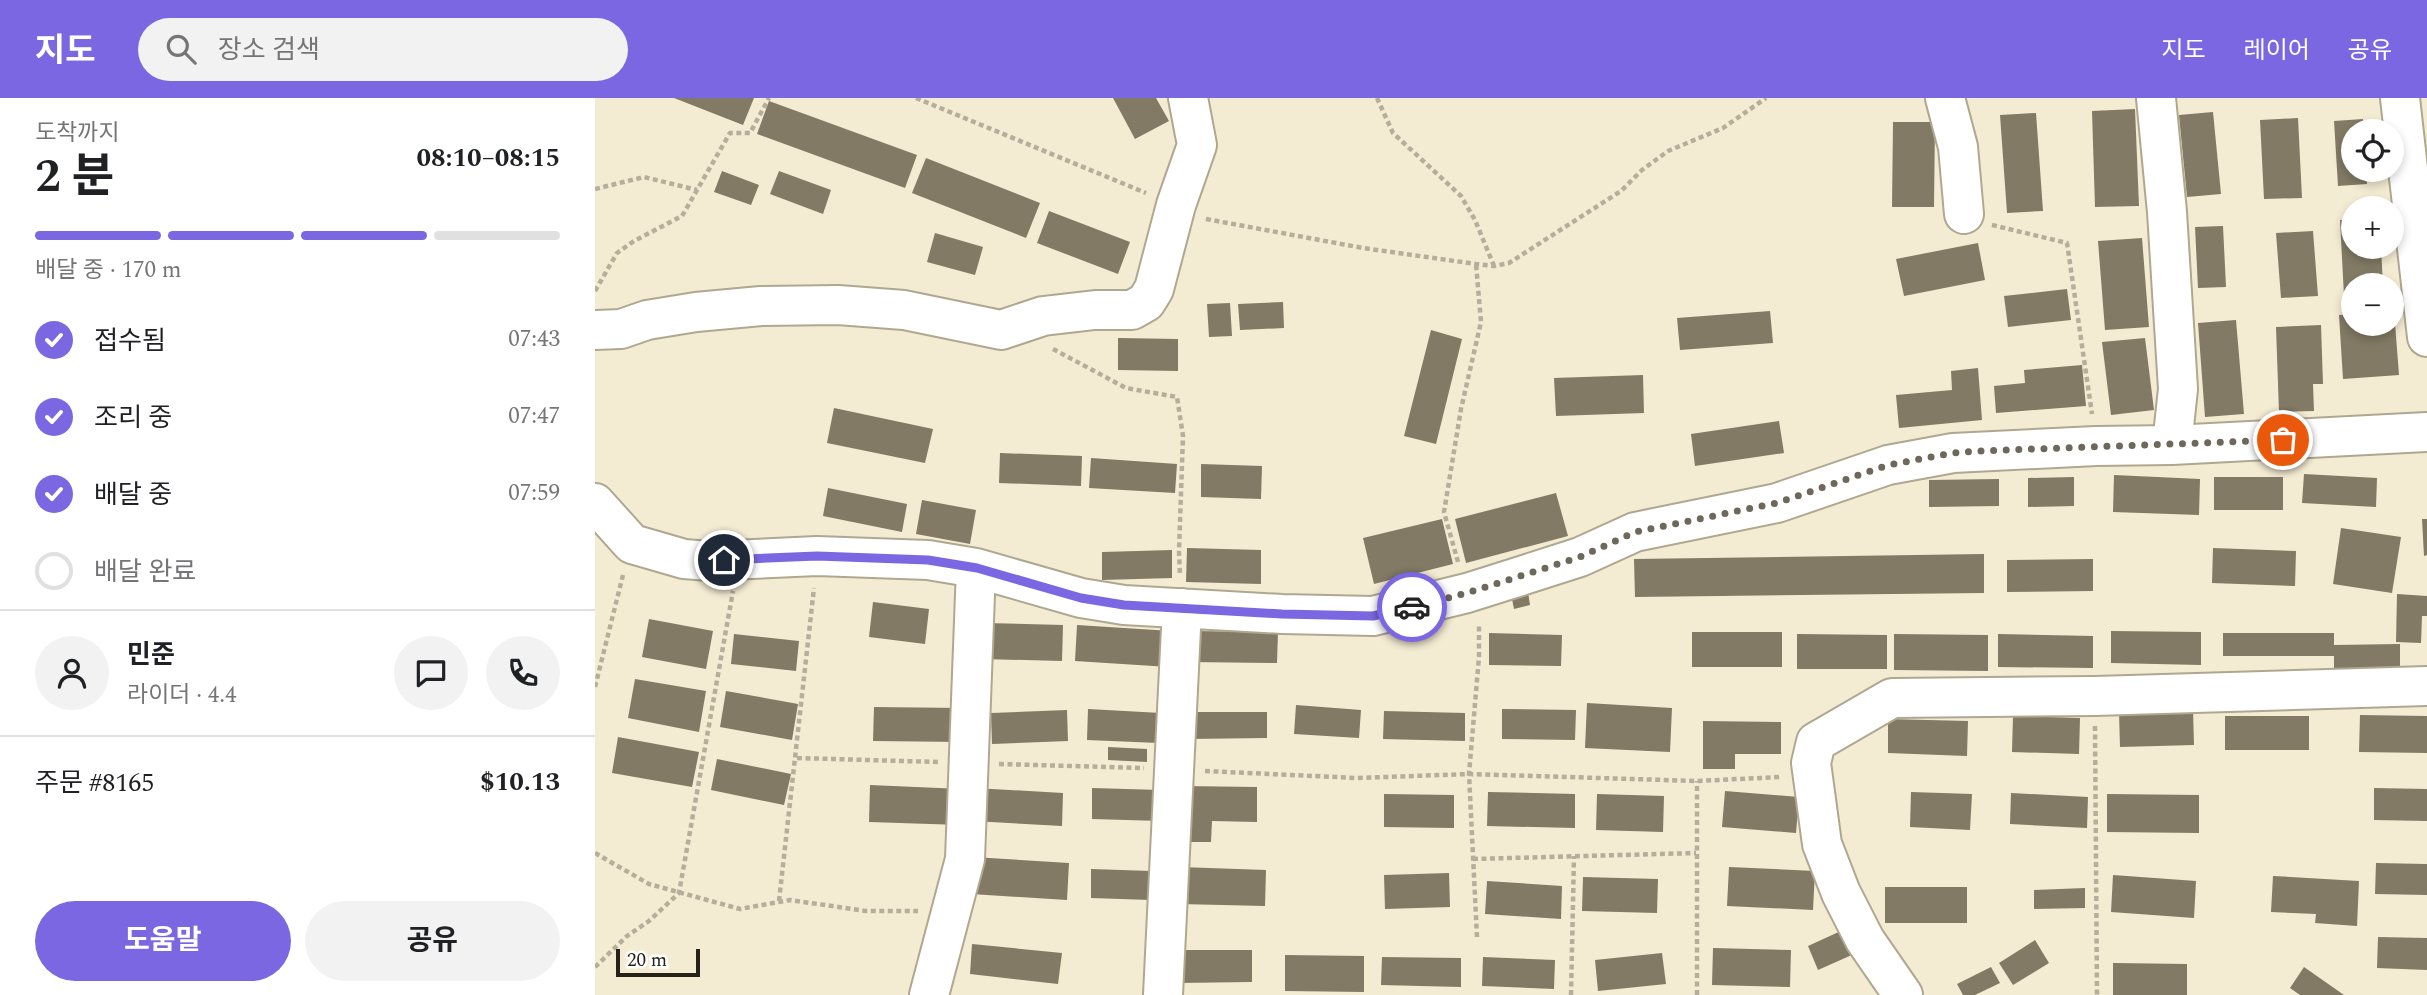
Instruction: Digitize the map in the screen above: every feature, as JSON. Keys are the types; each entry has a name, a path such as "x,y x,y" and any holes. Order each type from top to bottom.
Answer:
{"street":[{"path":"595,330 621,329 647,320 696,312 761,306 838,305 904,310 1001,330 1054,314 1132,310 1146,302 1154,289 1175,210 1197,145 1188,98"},
{"path":"1945,98 1958,147 1964,214"},
{"path":"2156,98 2167,212 2178,390 2172,445"},
{"path":"2400,98 2427,337"},
{"path":"595,503 632,544 684,559 709,561 817,556 928,560 977,568 1081,598 1124,605 1373,616 1473,591 1580,557 1635,532 1777,503 1888,465 1953,453 2427,432"},
{"path":"929,995 965,859 977,568"},
{"path":"1163,995 1182,608"},
{"path":"1903,995 1865,940 1841,893 1822,844 1811,763 1816,742 1892,698 2095,696 2427,686"}],"path":[{"path":"595,291 617,253 641,236 682,216 730,133 750,133 769,98"},
{"path":"916,98 1175,210 1363,248 1494,266 1509,263 1621,191 1642,170 1668,151 1723,128 1766,98"},
{"path":"1377,98 1393,132 1461,196 1475,220 1494,266"},
{"path":"595,189 644,177 697,190"},
{"path":"1964,214 1974,221 2067,243 2096,446"},
{"path":"1476,264 1481,322 1461,409 1444,512 1473,591 1479,657 1469,774 1477,937"},
{"path":"1050,348 1126,388 1177,397 1183,436 1179,551 1182,608"},
{"path":"595,687 632,544"},
{"path":"779,901 797,758 817,556"},
{"path":"595,967 627,936 649,922 679,893 739,559"},
{"path":"2095,696 2097,995"},
{"path":"797,758 1173,769 1357,778 1469,774 1697,781 1813,776"},
{"path":"1696,995 1697,781"},
{"path":"595,853 649,884 740,909 790,900 866,911 951,912"},
{"path":"1473,859 1696,853"},
{"path":"1571,995 1574,856"}],"building":[{"path":"674,98 754,98 743,125"},
{"path":"1113,98 1156,98 1169,121 1135,139"},
{"path":"769,101 917,155 905,188 757,134"},
{"path":"2135,109 2139,206 2095,207 2092,111"},
{"path":"2213,112 2221,194 2187,197 2179,115"},
{"path":"2036,113 2043,211 2007,213 2000,115"},
{"path":"2298,118 2302,198 2264,199 2260,120"},
{"path":"2334,121 2341,121 2341,182 2367,184 2338,186"},
{"path":"1893,122 1935,122 1934,207 1892,207"},
{"path":"926,158 1040,203 1026,238 912,193"},
{"path":"722,171 759,185 751,205 714,192"},
{"path":"779,171 831,190 823,214 770,194"},
{"path":"1049,211 1130,242 1118,274 1037,243"},
{"path":"2223,226 2226,287 2198,288 2195,227"},
{"path":"2313,231 2318,296 2281,298 2276,233"},
{"path":"935,233 983,247 975,275 927,262"},
{"path":"2142,238 2149,327 2105,330 2098,241"},
{"path":"1978,243 1985,280 1904,296 1896,259"},
{"path":"2342,259 2382,259 2382,273 2343,273"},
{"path":"2067,289 2071,320 2008,327 2004,296"},
{"path":"1283,302 1284,328 1240,330 1238,304"},
{"path":"1230,303 1232,336 1209,337 1207,304"},
{"path":"1770,311 1773,343 1680,350 1677,318"},
{"path":"2339,315 2341,336 2396,336 2399,375 2343,379"},
{"path":"2236,320 2244,414 2205,417 2198,323"},
{"path":"2321,325 2323,384 2313,384 2314,411 2279,412 2276,327"},
{"path":"1431,330 1462,339 1436,444 1404,436"},
{"path":"1118,338 1178,339 1178,371 1118,370"},
{"path":"2145,338 2154,410 2111,415 2102,342"},
{"path":"2082,365 2086,406 1996,413 1994,386 2025,383 2024,370"},
{"path":"1978,368 1982,420 1899,428 1896,395 1952,390 1951,371"},
{"path":"1643,375 1644,413 1556,416 1554,378"},
{"path":"834,408 933,429 925,463 827,443"},
{"path":"1779,421 1784,453 1695,466 1691,434"},
{"path":"1000,453 1082,456 1081,486 999,483"},
{"path":"1091,458 1177,464 1175,493 1089,488"},
{"path":"1201,464 1262,466 1261,499 1201,497"},
{"path":"2304,474 2377,478 2376,507 2302,503"},
{"path":"2114,475 2200,479 2199,515 2113,512"},
{"path":"2074,477 2074,506 2028,507 2028,478"},
{"path":"2214,477 2283,477 2283,510 2214,510"},
{"path":"1999,479 1999,506 1929,507 1929,480"},
{"path":"828,488 907,504 902,532 823,516"},
{"path":"1556,493 1568,536 1466,563 1455,519"},
{"path":"922,500 976,510 970,544 916,534"},
{"path":"1442,519 1453,564 1374,584 1363,538"},
{"path":"2422,519 2427,519 2427,555 2424,556"},
{"path":"2341,528 2401,537 2392,593 2333,584"},
{"path":"1187,548 1261,550 1261,584 1186,582"},
{"path":"2213,548 2296,551 2295,586 2212,583"},
{"path":"1172,550 1172,578 1102,580 1102,552"},
{"path":"1984,554 1984,593 1635,597 1634,559"},
{"path":"2093,559 2093,591 2007,592 2007,560"},
{"path":"1528,592 1530,605 1514,609 1511,594"},
{"path":"2397,594 2427,596 2427,616 2422,616 2421,643 2396,642"},
{"path":"873,602 929,609 925,644 869,637"},
{"path":"649,619 713,631 706,669 642,657"},
{"path":"984,623 1063,625 1062,661 983,659"},
{"path":"1077,625 1171,631 1169,667 1075,661"},
{"path":"1190,631 1278,632 1277,663 1190,662"},
{"path":"2111,631 2201,632 2201,665 2111,663"},
{"path":"1692,632 1782,632 1782,667 1692,667"},
{"path":"1489,633 1562,635 1561,666 1489,665"},
{"path":"2223,633 2334,633 2334,645 2400,644 2400,671 2334,672 2334,656 2223,656"},
{"path":"734,634 799,641 796,671 731,664"},
{"path":"1797,634 1887,635 1887,669 1797,669"},
{"path":"1894,634 1988,635 1988,671 1894,670"},
{"path":"1998,634 2093,636 2093,668 1998,667"},
{"path":"635,679 706,691 699,732 628,718"},
{"path":"726,691 798,704 792,740 720,727"},
{"path":"1587,703 1672,708 1670,752 1585,748"},
{"path":"1296,705 1361,710 1359,738 1294,734"},
{"path":"874,707 962,708 962,742 873,741"},
{"path":"1088,709 1161,713 1159,743 1087,740"},
{"path":"1502,709 1576,710 1575,740 1502,739"},
{"path":"1067,710 1068,741 992,744 991,713"},
{"path":"2193,710 2194,745 2120,747 2119,712"},
{"path":"1384,711 1465,713 1465,741 1383,739"},
{"path":"1188,712 1267,712 1267,738 1189,739"},
{"path":"2360,715 2427,716 2427,753 2359,752"},
{"path":"2013,716 2080,718 2079,754 2012,752"},
{"path":"2225,716 2309,716 2309,750 2225,750"},
{"path":"1888,719 1968,721 1967,756 1888,753"},
{"path":"1703,721 1781,722 1781,754 1735,754 1735,769 1703,769"},
{"path":"618,737 699,752 692,787 612,773"},
{"path":"1108,747 1147,749 1147,762 1108,760"},
{"path":"717,759 791,774 784,805 711,790"},
{"path":"870,785 962,789 961,825 869,822"},
{"path":"1181,786 1257,787 1257,822 1212,821 1211,842 1180,842"},
{"path":"974,788 1063,793 1062,826 972,821"},
{"path":"1092,788 1161,790 1161,821 1092,819"},
{"path":"2374,788 2427,789 2427,821 2374,820"},
{"path":"1725,791 1799,797 1796,833 1722,827"},
{"path":"1488,792 1575,794 1575,828 1487,826"},
{"path":"1911,792 1972,794 1970,830 1910,827"},
{"path":"2011,793 2088,797 2087,828 2010,824"},
{"path":"1384,794 1454,795 1454,828 1384,827"},
{"path":"1597,794 1664,796 1663,832 1596,830"},
{"path":"2107,794 2199,795 2199,833 2107,832"},
{"path":"973,857 1069,863 1067,900 971,894"},
{"path":"2376,863 2427,864 2427,895 2375,894"},
{"path":"1180,867 1266,870 1265,906 1179,904"},
{"path":"1729,867 1815,871 1813,910 1727,906"},
{"path":"1091,869 1151,871 1151,900 1091,898"},
{"path":"1449,873 1450,907 1385,909 1384,875"},
{"path":"2113,875 2196,881 2194,918 2111,912"},
{"path":"2273,876 2359,881 2357,926 2315,923 2316,914 2271,912"},
{"path":"1583,877 1658,879 1657,913 1582,911"},
{"path":"1487,881 1562,886 1561,919 1485,914"},
{"path":"1885,887 1967,887 1967,923 1885,923"},
{"path":"2085,888 2085,908 2034,909 2034,890"},
{"path":"1843,930 1854,954 1818,970 1808,946"},
{"path":"2378,937 2427,938 2427,970 2377,968"},
{"path":"2035,940 2049,963 2013,985 1999,963"},
{"path":"972,944 1062,953 1058,984 970,974"},
{"path":"1713,948 1791,950 1790,987 1712,985"},
{"path":"1176,950 1252,950 1252,982 1177,983"},
{"path":"1662,953 1666,984 1598,991 1595,960"},
{"path":"1285,955 1364,956 1364,992 1285,991"},
{"path":"1382,957 1461,958 1461,987 1381,985"},
{"path":"1483,957 1555,960 1554,989 1482,986"},
{"path":"2113,963 2187,964 2187,995 2113,995"},
{"path":"1991,967 2000,983 1975,995 1963,995 1957,984"},
{"path":"2304,967 2344,995 2300,995 2290,988"}],"way so far":[{"path":"1412,607 1467,593 1580,557 1635,532 1777,503 1888,465 1979,451 2283,440"}],"route":[{"path":"724,560 817,556 928,560 977,568 1081,598 1124,605 1373,616 1412,607"}]}
